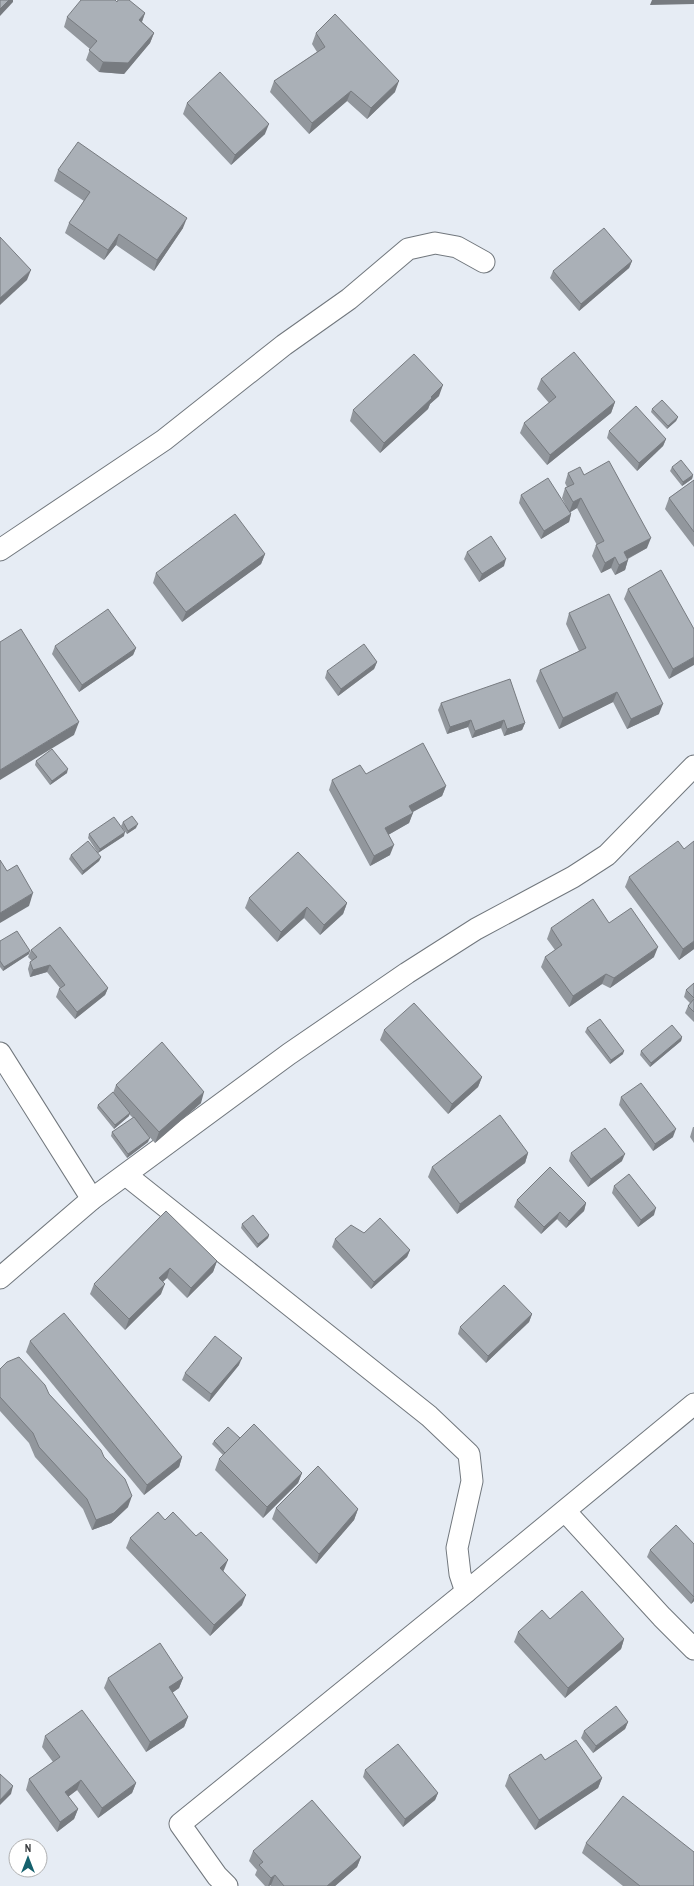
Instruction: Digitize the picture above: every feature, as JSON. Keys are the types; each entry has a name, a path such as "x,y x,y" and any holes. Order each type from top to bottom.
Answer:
{"street":[{"path":"0,550 164,440 284,345 349,299 408,249 435,242 457,247 484,262"},
{"path":"0,1278 92,1199 289,1054 407,973 476,929 573,877 606,855 694,766"},
{"path":"0,1053 92,1199"},
{"path":"126,1175 429,1416 469,1454 472,1481 457,1548 460,1574 466,1592"},
{"path":"227,1886 217,1876 180,1824 466,1592 694,1404"},
{"path":"565,1511 662,1617 694,1649"}],"building":[{"path":"0,0 9,0 0,9"},
{"path":"81,0 115,0 117,2 118,0 129,0 145,13 139,20 154,33 128,63 103,62 89,50 97,41 67,17"},
{"path":"335,14 399,81 371,108 351,91 312,123 274,81 325,47 316,33"},
{"path":"220,72 269,124 235,155 187,103"},
{"path":"78,142 187,218 157,260 119,234 108,250 69,223 90,192 58,170"},
{"path":"604,228 632,261 581,304 553,271"},
{"path":"0,237 31,270 0,298"},
{"path":"574,352 615,402 550,455 524,423 556,397 541,379"},
{"path":"414,354 443,385 431,397 432,398 384,443 353,410"},
{"path":"662,400 678,417 668,426 652,409"},
{"path":"636,406 666,439 639,463 609,431"},
{"path":"681,460 693,475 683,482 672,467"},
{"path":"609,461 651,538 624,552 628,560 619,565 615,557 605,563 596,545 604,541 581,498 573,502 565,488 574,484 568,473 580,467 584,475"},
{"path":"548,478 571,514 544,531 521,495"},
{"path":"694,480 694,532 669,498"},
{"path":"235,514 265,554 186,612 156,573"},
{"path":"491,536 506,559 482,574 467,552"},
{"path":"661,570 694,629 694,657 673,669 628,589"},
{"path":"609,594 663,704 631,719 617,692 563,718 540,670 586,648 569,613"},
{"path":"108,609 136,648 82,685 55,646"},
{"path":"21,629 79,722 0,770 0,642"},
{"path":"364,644 377,662 341,689 327,671"},
{"path":"510,679 525,723 507,729 504,720 475,731 471,720 450,727 441,703"},
{"path":"423,743 446,786 409,806 413,813 385,828 394,845 374,856 332,780 360,765 366,774"},
{"path":"52,749 68,769 52,781 36,761"},
{"path":"132,816 138,824 128,831 123,822"},
{"path":"114,817 125,832 100,849 89,834"},
{"path":"88,841 101,857 83,871 71,855"},
{"path":"678,841 684,849 694,841 694,941 683,949 629,877"},
{"path":"298,852 347,903 324,925 307,907 281,932 249,898"},
{"path":"0,860 7,871 17,865 33,893 0,913"},
{"path":"593,899 609,923 631,908 658,947 614,978 606,974 573,996 545,957 562,945 551,928"},
{"path":"60,927 108,988 77,1012 59,989 65,985 50,965 33,970 30,962 37,957 31,950"},
{"path":"17,931 30,951 4,967 0,961 0,941"},
{"path":"694,983 694,998 686,990"},
{"path":"694,999 694,1012 688,1006"},
{"path":"414,1003 482,1077 452,1104 384,1030"},
{"path":"600,1019 624,1051 611,1060 587,1028"},
{"path":"672,1025 682,1037 651,1063 641,1051"},
{"path":"162,1042 204,1092 159,1132 116,1085"},
{"path":"641,1083 676,1129 655,1144 621,1097"},
{"path":"113,1092 130,1113 115,1125 98,1105"},
{"path":"500,1115 528,1153 460,1204 432,1167"},
{"path":"134,1117 150,1138 128,1154 112,1132"},
{"path":"605,1128 625,1154 591,1179 571,1153"},
{"path":"550,1167 586,1203 569,1221 560,1212 544,1227 517,1200"},
{"path":"629,1174 656,1208 641,1220 614,1186"},
{"path":"166,1211 217,1261 191,1288 170,1268 159,1278 165,1284 129,1319 94,1284"},
{"path":"253,1215 269,1235 258,1244 242,1224"},
{"path":"380,1218 410,1250 374,1282 335,1239 351,1225 364,1233"},
{"path":"504,1285 532,1314 488,1356 460,1327"},
{"path":"64,1313 182,1457 147,1485 30,1341"},
{"path":"215,1336 242,1358 211,1394 185,1373"},
{"path":"19,1357 45,1385 49,1394 101,1450 104,1457 125,1479 132,1496 114,1513 96,1520 87,1499 39,1447 33,1433 0,1397 0,1369 7,1362"},
{"path":"254,1424 302,1473 267,1507 219,1459"},
{"path":"228,1427 240,1438 225,1453 214,1441"},
{"path":"318,1466 358,1509 319,1554 276,1508"},
{"path":"158,1512 165,1520 173,1512 196,1536 201,1532 228,1560 220,1568 246,1595 214,1625 130,1538"},
{"path":"676,1525 694,1544 694,1597 650,1550"},
{"path":"582,1591 624,1639 568,1688 518,1632 542,1610 550,1619"},
{"path":"160,1643 183,1678 169,1687 188,1717 150,1742 108,1678"},
{"path":"616,1706 628,1722 596,1746 584,1731"},
{"path":"82,1710 136,1783 102,1808 81,1780 65,1792 78,1809 60,1822 29,1779 60,1757 45,1736"},
{"path":"576,1740 602,1778 539,1820 509,1775 541,1754 545,1760"},
{"path":"398,1744 438,1793 405,1819 365,1770"},
{"path":"0,1774 13,1786 0,1800"},
{"path":"623,1796 694,1852 694,1886 640,1886 586,1843"},
{"path":"312,1800 361,1857 327,1886 284,1886 275,1875 271,1878 259,1865 263,1862 253,1851"}]}
